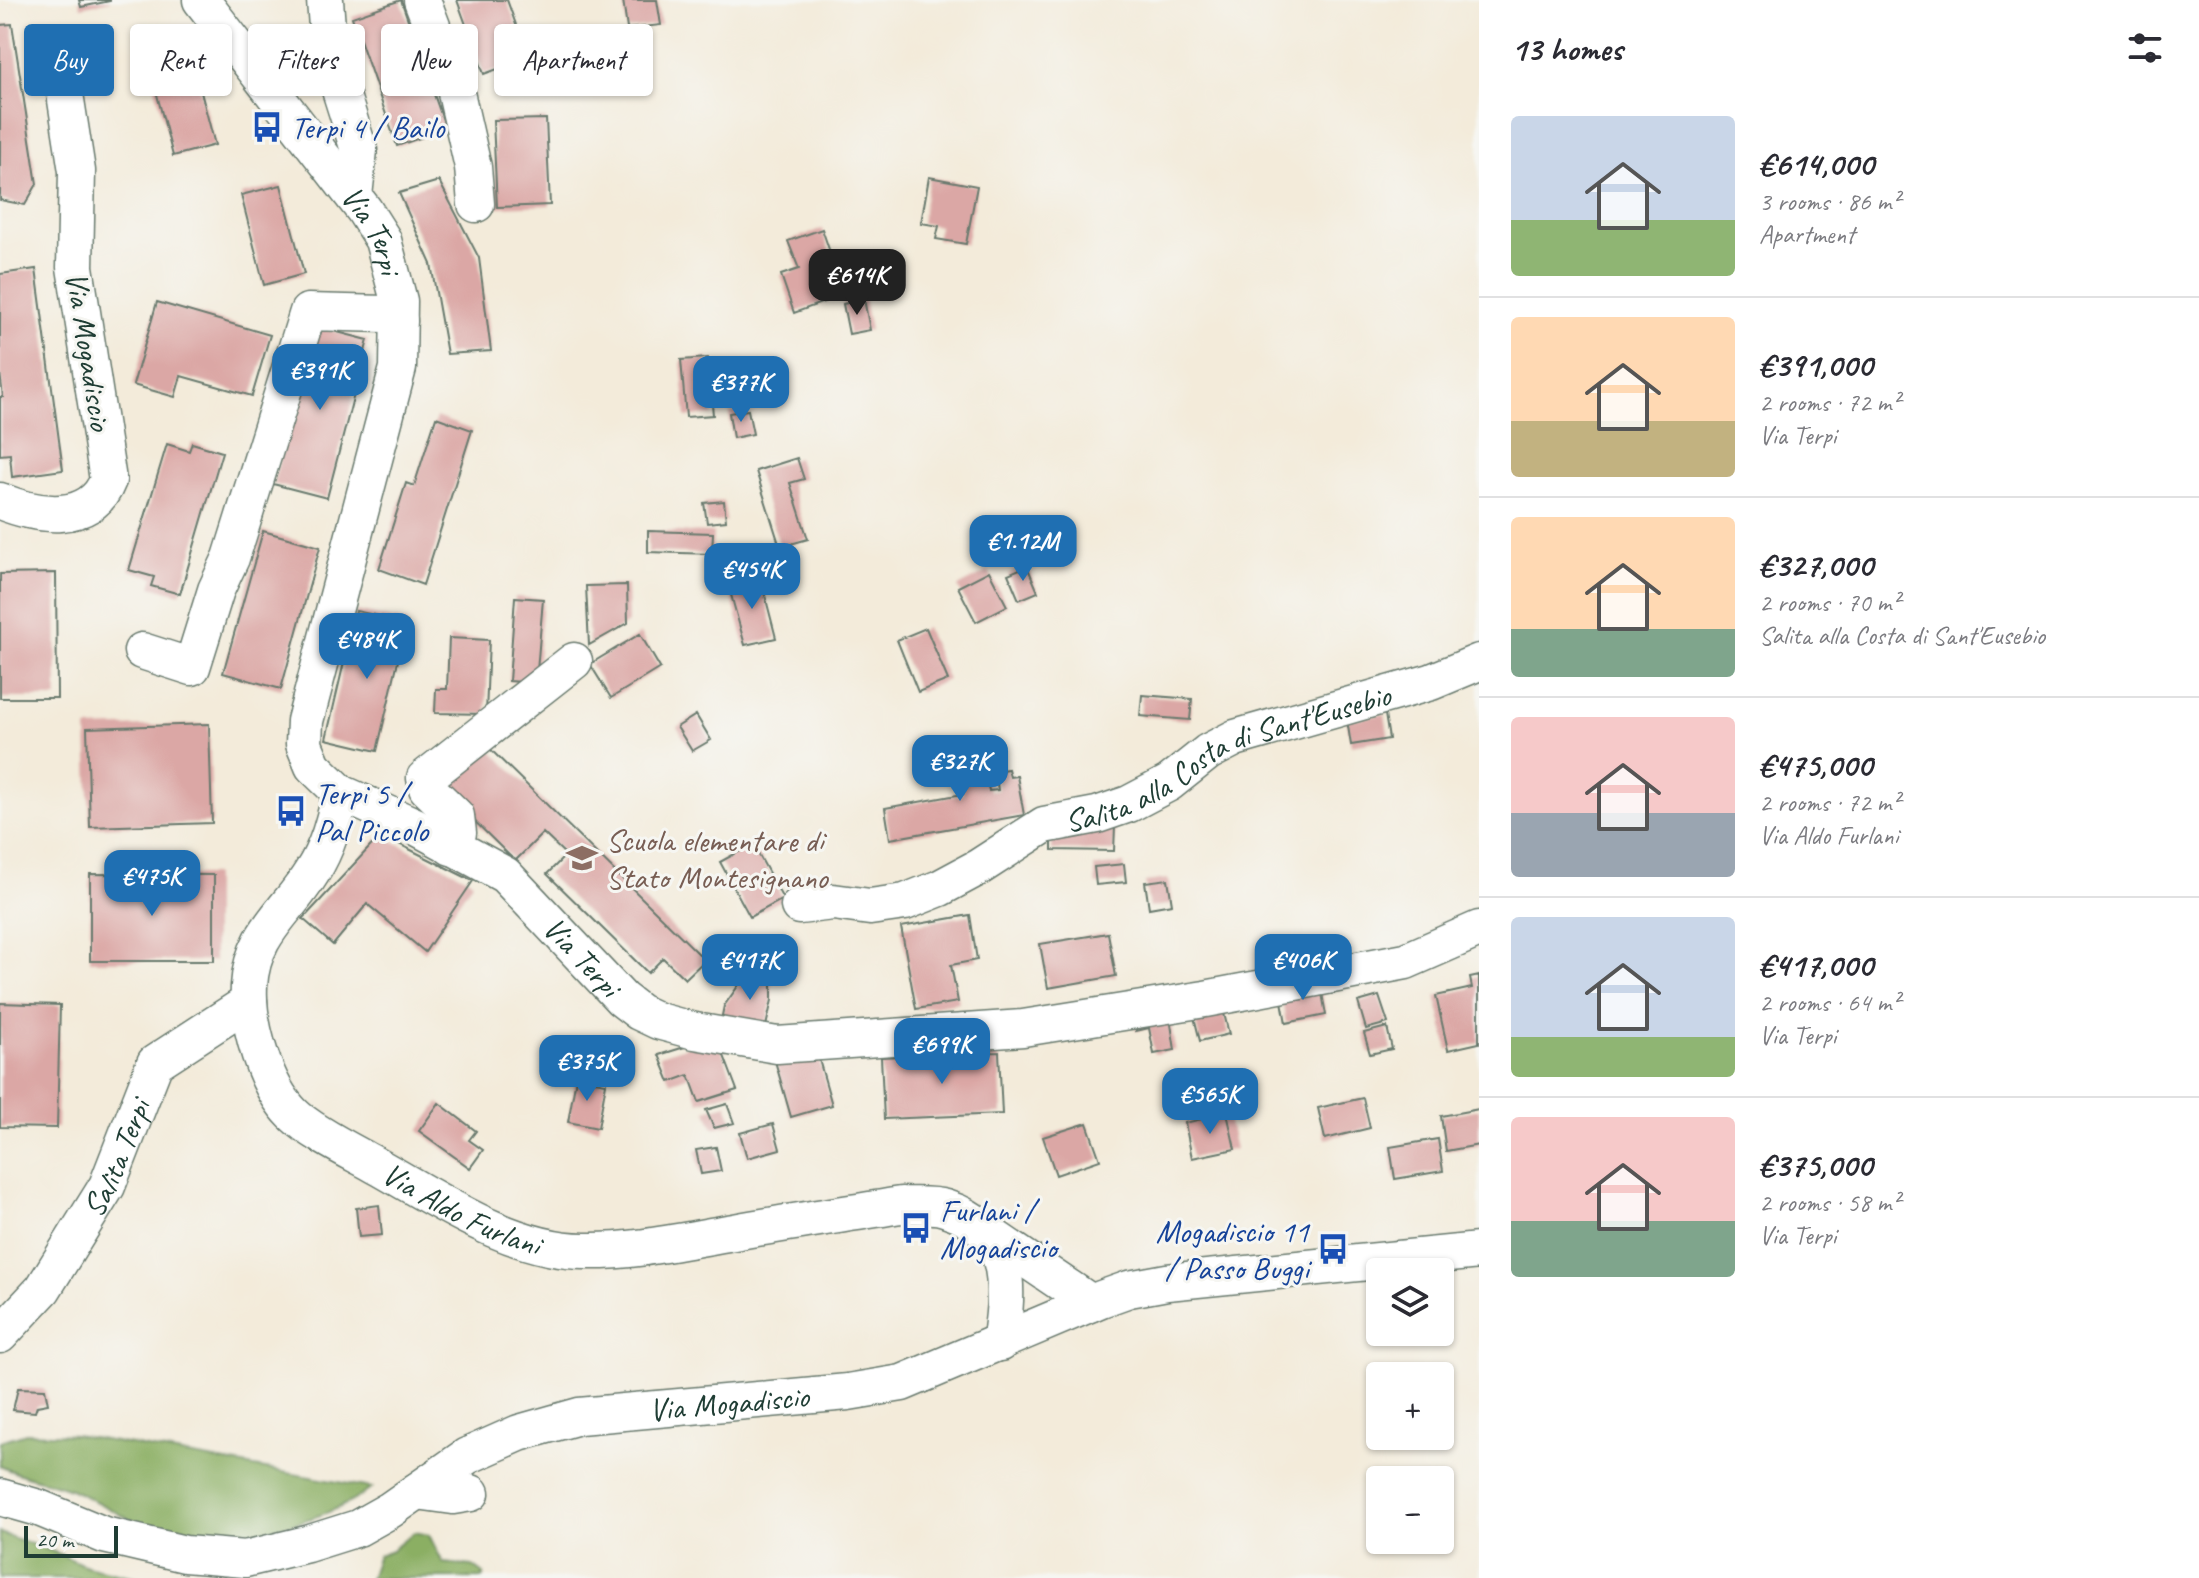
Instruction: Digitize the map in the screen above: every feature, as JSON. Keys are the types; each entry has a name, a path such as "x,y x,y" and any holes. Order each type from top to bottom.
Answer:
{"street":[{"name":"Via Terpi","path":"201,0 354,196 383,240 399,301 398,368 305,721 304,744 313,766 341,793 415,826 505,875 622,999 639,1012 658,1021 695,1031 777,1045 1023,1028 1205,999 1406,961 1479,929"},
{"path":"325,0 329,55 359,150 354,196"},
{"path":"422,0 454,84 473,167 476,204"},
{"name":"Via Mogadiscio","path":"0,501 41,514 70,512 93,502 108,480 75,267 77,171 66,100"},
{"name":"Via Terpi","path":"142,651 192,667 216,590 235,544 308,312 385,314 399,321"},
{"path":"451,847 458,833 456,816 427,788 425,778 574,661"},
{"name":"Salita alla Costa di Sant'Eusebio","path":"799,906 833,902 870,907 905,902 979,867 1044,825 1097,815 1129,804 1169,783 1208,752 1235,738 1431,682 1479,662"},
{"name":"Via Aldo Furlani","path":"341,793 327,846 310,876 276,916 261,941 252,970 249,1002 255,1042 266,1073 293,1114 337,1144 473,1219 541,1247 584,1251 642,1248 901,1205 943,1207 975,1221 992,1236 1091,1303"},
{"name":"Salita Terpi","path":"0,1335 43,1289 107,1186 155,1063 249,1002"},
{"path":"992,1236 1005,1278 1005,1311 1000,1343"},
{"name":"Via Mogadiscio","path":"0,1497 39,1508 104,1535 185,1554 245,1559 358,1528 467,1456 519,1433 579,1416 848,1392 902,1383 1129,1289 1167,1282 1479,1251"},
{"path":"417,1491 453,1496 471,1493"}],"green space":[{"path":"26,1433 76,1435 372,1488 352,1501 300,1522 240,1534 184,1535 148,1527 70,1489 0,1466 0,1441"},
{"path":"414,1532 429,1535 443,1563 473,1566 484,1574 482,1578 370,1578 378,1555 392,1550"},
{"path":"0,1533 86,1566 139,1578 0,1578"}],"building":[{"path":"79,0 110,0 110,1 81,7"},
{"path":"401,0 409,24 381,24 381,96 434,96 446,129 397,146 365,54 365,24 354,24 352,17"},
{"path":"457,0 507,0 516,24 494,24 494,70 484,74 478,58 478,24 466,24"},
{"path":"623,0 657,0 661,25 626,24"},
{"path":"12,24 37,184 25,205 0,200 0,25"},
{"path":"157,96 202,96 215,145 173,156"},
{"path":"546,119 550,205 497,207 493,120"},
{"path":"929,177 977,186 966,244 936,239 939,226 921,223"},
{"path":"439,181 479,258 491,351 447,354 431,264 399,193"},
{"path":"281,185 304,274 264,285 241,195"},
{"path":"822,229 832,258 822,261 835,298 794,313 781,275 799,269 788,241"},
{"path":"36,269 63,470 12,477 10,454 0,455 0,397 3,397 0,373 0,274"},
{"path":"864,299 870,330 849,334 843,304"},
{"path":"157,302 270,335 252,396 181,376 175,397 133,385"},
{"path":"314,326 368,340 327,498 273,484"},
{"path":"708,358 713,415 686,417 681,360"},
{"path":"748,410 753,434 733,438 729,413"},
{"path":"436,417 472,430 423,585 379,569 406,483 414,486"},
{"path":"192,443 222,452 180,594 151,586 154,577 129,570 167,444 189,451"},
{"path":"797,458 804,479 790,483 808,539 780,547 756,471"},
{"path":"724,501 726,521 707,523 704,503"},
{"path":"263,531 320,547 281,689 223,673"},
{"path":"648,531 713,533 712,554 648,552"},
{"path":"1027,566 1038,592 1019,600 1008,574"},
{"path":"989,571 1007,606 976,622 958,587"},
{"path":"56,573 57,698 0,698 0,574"},
{"path":"760,576 776,638 745,645 728,584"},
{"path":"627,585 628,623 589,645 586,586"},
{"path":"515,597 543,599 536,683 509,681"},
{"path":"356,611 407,622 377,751 326,739"},
{"path":"926,628 948,680 918,692 897,640"},
{"path":"640,634 660,668 611,698 590,664"},
{"path":"449,638 489,640 486,714 435,713 436,689 447,689"},
{"path":"1142,695 1192,699 1190,720 1140,716"},
{"path":"1385,714 1389,739 1351,745 1347,720"},
{"path":"696,715 711,740 692,751 677,727"},
{"path":"209,724 212,823 90,827 87,728"},
{"name":"Scuola elementare di Stato Montesignano","path":"482,741 705,960 685,979 663,958 648,973 547,874 566,855 543,833 515,861 438,785"},
{"path":"980,744 989,791 998,790 995,771 1008,769 1010,777 1017,776 1024,815 890,839 885,808 963,794 961,781 968,780 962,747"},
{"path":"1052,825 1115,826 1114,851 1052,850"},
{"path":"381,835 473,881 425,952 367,904 333,945 303,919"},
{"path":"753,844 783,899 750,917 720,862"},
{"path":"1124,864 1126,882 1096,885 1094,867"},
{"path":"90,874 214,875 214,961 90,961"},
{"path":"1168,879 1172,904 1149,908 1145,882"},
{"path":"970,915 977,960 951,965 958,1002 916,1009 901,927"},
{"path":"1108,933 1116,976 1048,988 1040,944"},
{"path":"758,958 772,962 772,1000 764,1035 719,1030 724,1006"},
{"path":"1479,976 1479,1043 1448,1050 1436,996 1472,988 1470,978"},
{"path":"1320,982 1326,1015 1286,1023 1280,990"},
{"path":"1379,996 1388,1023 1366,1029 1358,1002"},
{"path":"0,1003 60,1005 57,1128 0,1127"},
{"path":"1222,1005 1229,1034 1200,1041 1193,1013"},
{"path":"1169,1011 1175,1050 1154,1054 1149,1028 1136,1031 1134,1018"},
{"path":"1387,1027 1392,1049 1370,1054 1364,1033"},
{"path":"717,1037 737,1090 699,1102 689,1075 670,1082 659,1055"},
{"path":"816,1049 832,1105 791,1117 775,1061"},
{"path":"999,1052 1002,1114 884,1119 881,1057"},
{"path":"576,1078 606,1083 598,1128 568,1122"},
{"path":"1363,1098 1370,1128 1325,1139 1318,1108"},
{"path":"439,1103 476,1131 469,1140 483,1150 470,1168 419,1131"},
{"path":"727,1104 734,1123 714,1128 706,1110"},
{"path":"1479,1109 1479,1145 1446,1151 1441,1116"},
{"path":"1227,1113 1235,1149 1192,1158 1185,1123"},
{"path":"1087,1123 1100,1160 1056,1175 1043,1137"},
{"path":"773,1124 780,1149 747,1158 740,1133"},
{"path":"1438,1139 1443,1171 1395,1179 1390,1147"},
{"path":"716,1147 721,1171 701,1174 696,1150"},
{"path":"379,1205 382,1235 359,1237 356,1208"},
{"path":"18,1388 45,1389 48,1404 37,1406 35,1412 13,1410"}],"place":[{"name":"Terpi 4 / Bailo","path":"267,127"},
{"name":"Terpi 5 / Pal Piccolo","path":"291,811"},
{"name":"Scuola elementare di Stato Montesignano","path":"582,858"},
{"name":"Furlani / Mogadiscio","path":"916,1228"},
{"name":"Mogadiscio 11 / Passo Buggi","path":"1333,1249"}]}
